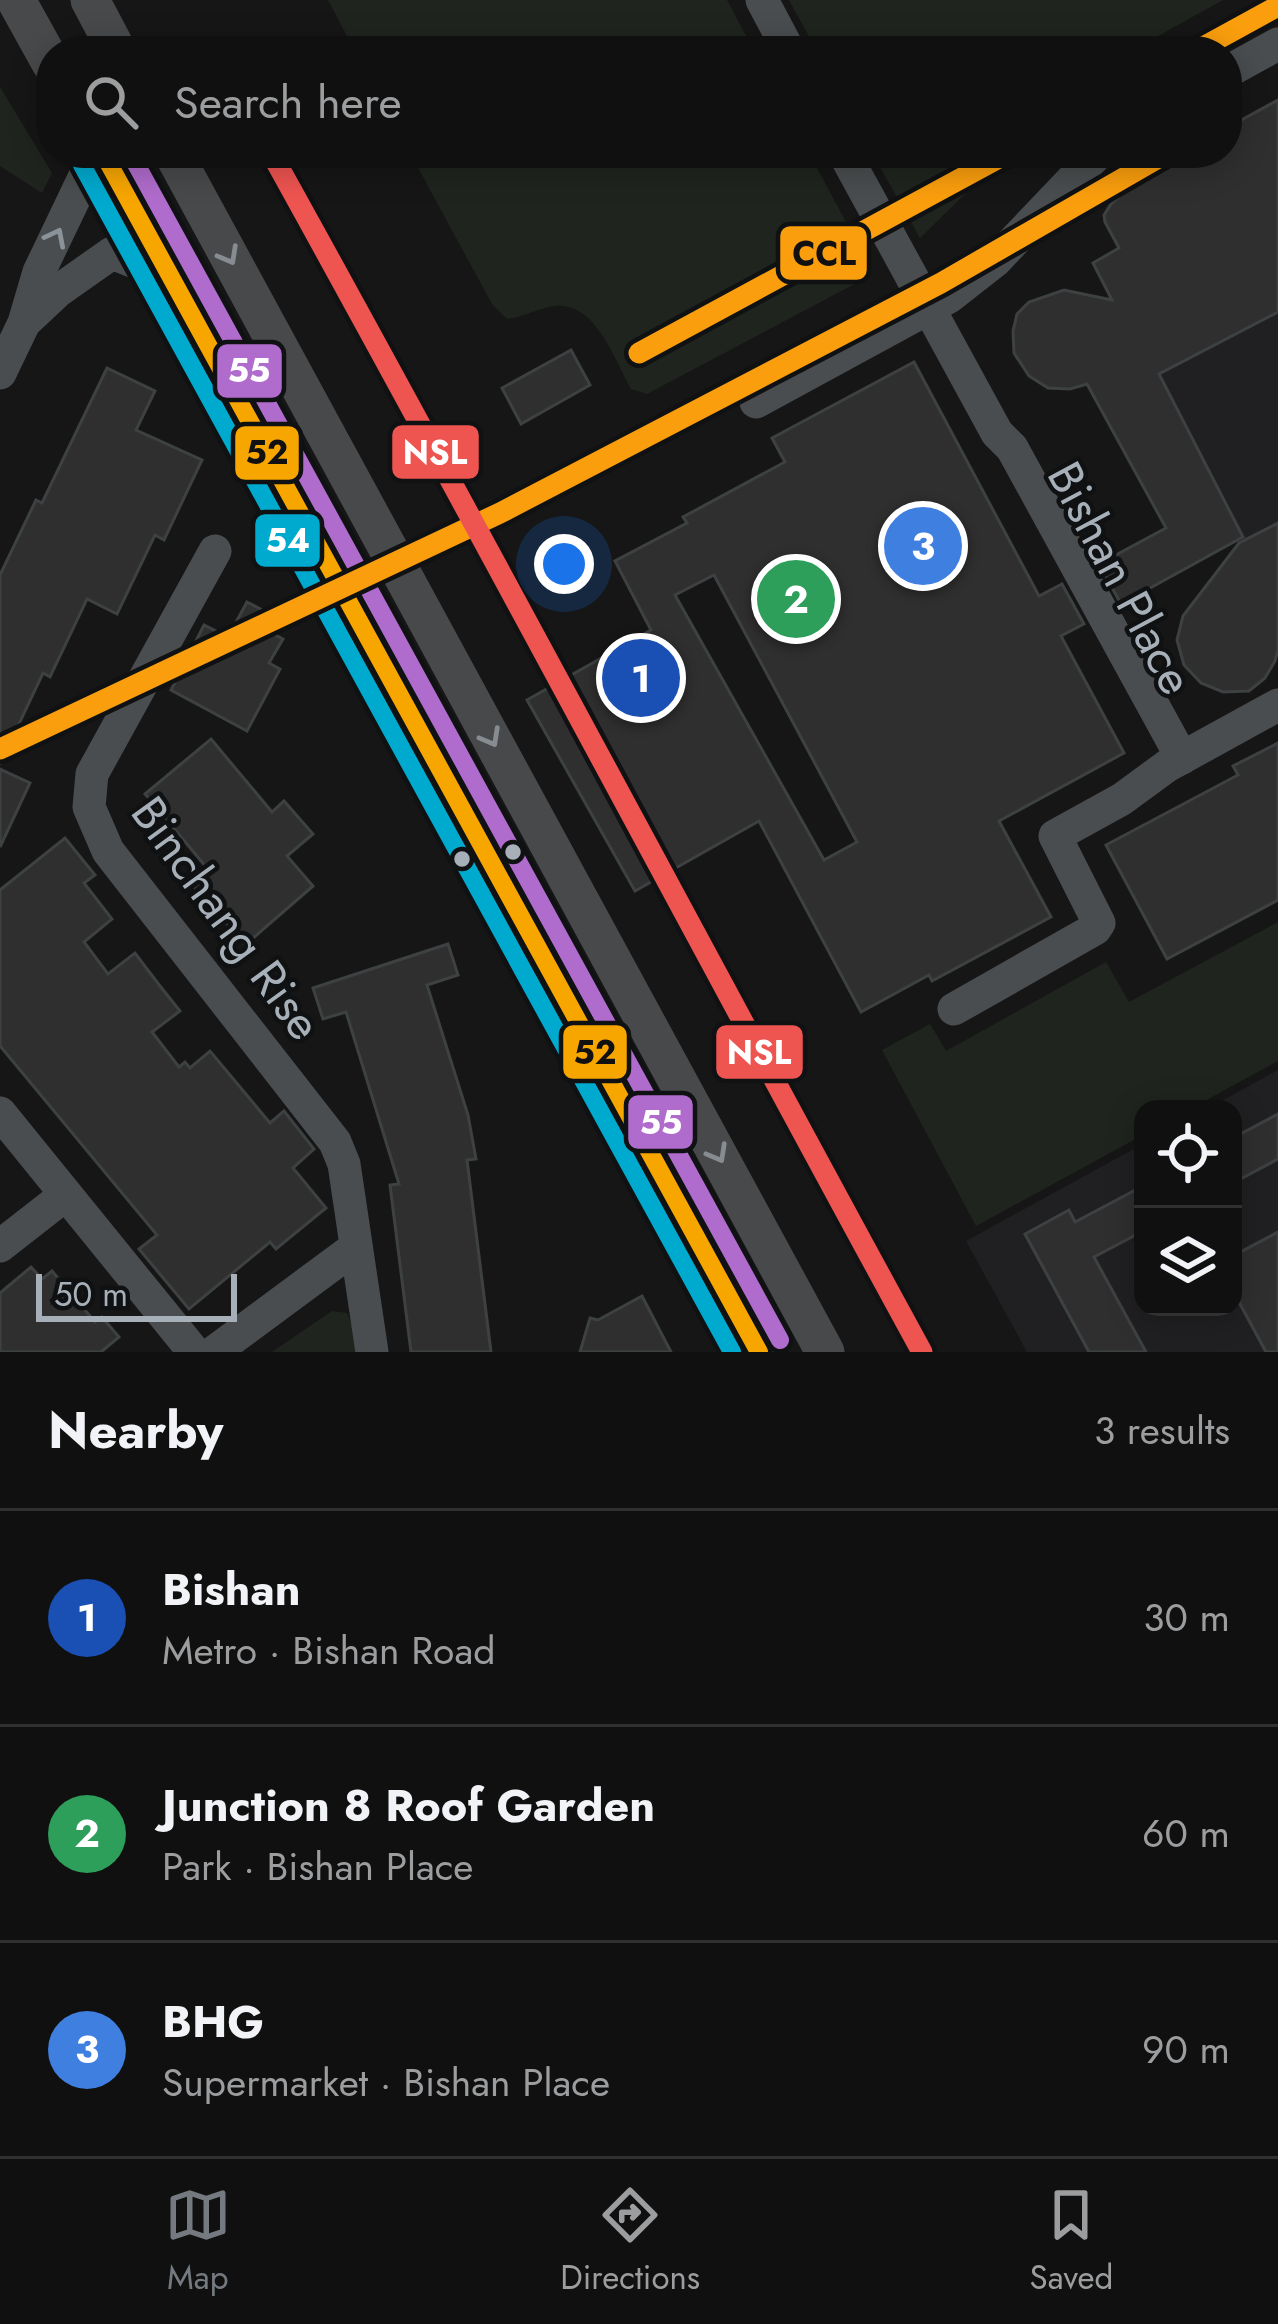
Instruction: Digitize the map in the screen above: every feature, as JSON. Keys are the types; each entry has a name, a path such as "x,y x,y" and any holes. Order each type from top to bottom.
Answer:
{"main road":[{"path":"16,0 36,36"},
{"path":"90,0 109,36"},
{"path":"109,168 759,1352"},
{"path":"181,168 825,1352"}],"street":[{"path":"761,0 781,36"},
{"path":"1242,64 1278,44"},
{"path":"0,373 24,323 39,272 92,168"},
{"name":"Bishan Place","path":"852,168 997,433 1012,448 1175,762"},
{"path":"756,402 928,309 995,261 1084,168"},
{"path":"24,323 58,291 112,254 172,277"},
{"name":"Binchang Rise","path":"215,551 92,774 89,807 107,851 335,1142 344,1164 372,1352"},
{"name":"Bishan Place","path":"954,1009 1095,929 1099,916 1055,836 1278,705"},
{"path":"0,1113 194,1352"},
{"path":"0,1246 64,1196"},
{"path":"214,1352 356,1247"}],"shaded area":[{"path":"328,0 727,0 746,36 347,36"},
{"path":"789,0 1223,0 1158,36 809,36"},
{"path":"0,87 36,147 36,168 49,168 52,173 42,193 0,166"},
{"path":"418,168 817,168 869,265 866,278 647,394 631,389 602,335 582,313 555,306 507,319 492,304"},
{"path":"880,168 992,168 920,238"},
{"path":"1278,256 1278,578 1252,570 1143,371"},
{"path":"1278,922 1278,1061 1206,1100 1134,1100 1134,1140 976,1226 882,1050 930,1024 946,1051 1106,962 1129,1002"},
{"path":"1278,1070 1278,1352 1027,1352 966,1241 1134,1149 1134,1316 1242,1316 1242,1100 1223,1100"},
{"path":"332,1311 347,1313 358,1352 272,1352"}],"building":[{"path":"1278,100 1278,312 1159,374 1243,537 1121,604 1099,564 1166,528 1087,384 1048,388 1029,376 1014,353 1017,314 1029,302 1064,290 1112,300 1093,263 1119,248 1105,222 1111,204 1153,168 1242,168 1242,120"},
{"path":"571,350 590,385 521,424 502,388"},
{"path":"914,362 1039,596 1062,584 1084,624 1061,636 1124,753 999,821 1051,917 932,981 929,975 861,1012 759,821 635,891 527,700 651,630 615,561 687,523 683,517 785,462 772,438","holes":["714,575 857,842 824,860 675,595"]},
{"path":"107,368 155,391 136,430 202,460 164,540 155,535 117,614 87,599 50,677 43,673 0,764 0,575 36,500 42,503"},
{"path":"1278,523 1275,661 1249,691 1223,692 1201,683 1184,665 1177,640 1183,616 1239,543"},
{"path":"247,602 274,616 266,630 283,639 269,663 280,669 247,731 171,690 204,625 228,637"},
{"path":"211,739 272,812 284,801 313,834 287,856 313,886 245,945 190,882 207,868 145,794"},
{"path":"1278,743 1278,900 1167,959 1106,845 1238,775 1233,766"},
{"path":"0,769 30,783 0,847"},
{"path":"65,838 95,875 84,883 112,919 84,942 108,974 135,953 180,1011 152,1032 179,1067 185,1062 190,1068 210,1051 270,1123 284,1111 314,1149 293,1168 326,1208 276,1249 270,1242 189,1309 139,1249 157,1235 0,1046 0,890"},
{"path":"448,944 458,975 427,985 468,1115 476,1159 467,1160 491,1352 411,1352 390,1185 399,1184 346,1012 323,1019 313,988"},
{"path":"1278,1114 1278,1159 1242,1178 1242,1133"},
{"path":"1134,1191 1134,1236 1094,1257 1146,1352 1089,1352 1025,1234 1069,1210 1075,1222"},
{"path":"1278,1232 1278,1352 1266,1352 1242,1308 1242,1251"},
{"path":"31,1267 42,1279 52,1271 95,1322 102,1317 119,1337 101,1352 0,1352 0,1293"},
{"path":"642,1296 671,1352 580,1352 590,1318 598,1320"}],"transit line":[{"name":"CCL","path":"1223,36 1278,6"},
{"name":"54","path":"84,168 732,1352"},
{"name":"52","path":"111,168 759,1352"},
{"name":"55","path":"138,168 780,1340"},
{"name":"NSL","path":"279,168 922,1352"},
{"name":"CCL","path":"639,353 980,168"},
{"name":"CCL","path":"0,749 500,513 941,283 1141,168"}],"place":[{"name":"BHG","path":"923,546"},
{"name":"Junction 8 Roof Garden","path":"796,599"},
{"name":"Bishan","path":"641,678"}]}
